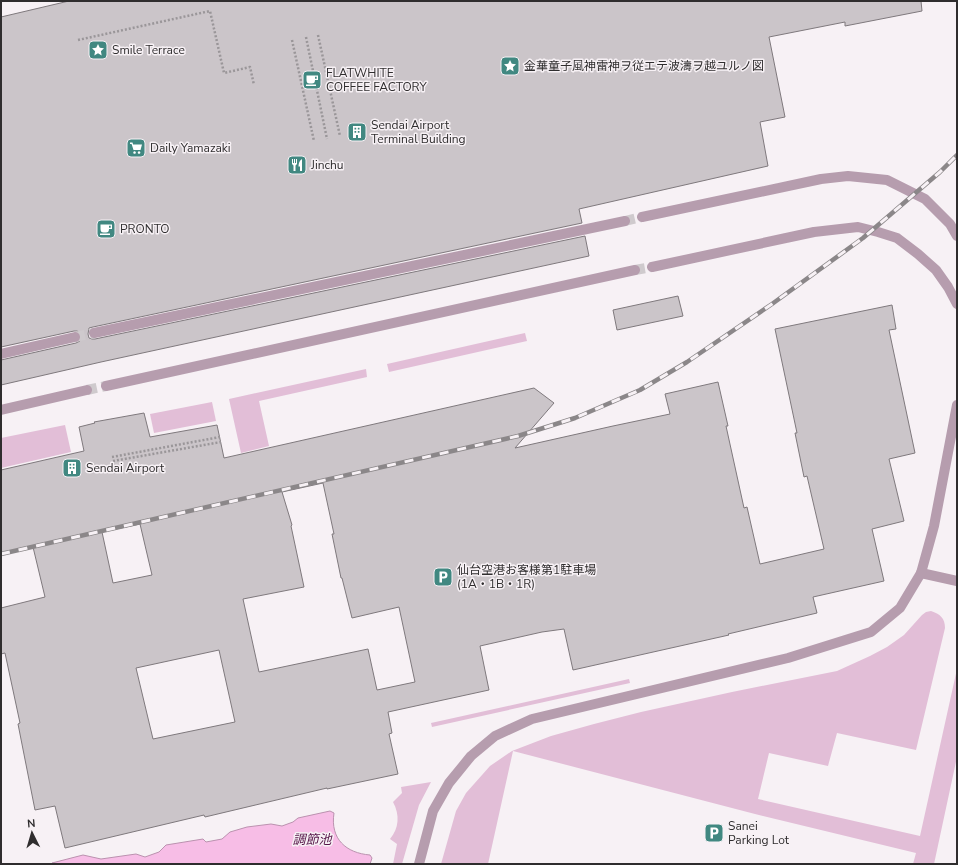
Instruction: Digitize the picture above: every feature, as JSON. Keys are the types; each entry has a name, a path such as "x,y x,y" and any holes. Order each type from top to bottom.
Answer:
{"street":[{"path":"642,217 821,180 848,176 887,180 925,199 950,224 957,236"},
{"path":"94,333 625,221"},
{"path":"652,267 814,232 858,228 897,238 918,254 936,270 948,287 957,304"},
{"path":"106,386 635,270"},
{"path":"1,354 75,337"},
{"path":"1,410 87,390"},
{"path":"419,864 433,811 449,783 471,756 495,736 532,718 788,658 871,632 900,608 921,573 934,526 957,405"},
{"path":"921,573 957,581"}],"path":[{"path":"78,40 210,10 224,73 250,66 254,85"},
{"path":"318,35 340,136"},
{"path":"306,38 327,139"},
{"path":"292,40 314,142"},
{"path":"112,457 220,437"},
{"path":"113,461 221,442"}],"shaded area":[{"path":"525,333 527,341 389,372 387,364"},
{"path":"366,369 367,377 259,401 269,446 241,453 229,399"},
{"path":"212,402 216,421 154,433 150,414"},
{"path":"65,425 71,452 1,468 1,438"},
{"path":"931,611 941,617 945,628 916,750 837,733 828,766 769,753 758,799 920,836 957,669 957,757 934,864 913,864 916,853 755,814 513,751 488,864 441,864 456,811 466,793 490,766 512,751 551,736 641,712 837,671 887,647 904,635 922,615"},
{"path":"629,679 630,683 432,727 431,723"},
{"path":"431,782 419,805 402,864 393,864 397,844 390,839 397,826 398,817 393,802 402,793 401,787"}],"water":[{"name":"調節池","path":"330,811 334,813 333,822 337,837 347,848 361,854 370,855 372,858 370,864 52,863 83,855 101,859 136,854 145,857 159,852 166,845 203,839 206,842 222,839 230,832 247,827 271,824 282,826 293,822 298,818"}],"building":[{"name":"Sendai Airport Terminal Building","path":"69,1 921,1 922,11 845,26 845,22 769,37 785,117 760,122 768,166 579,209 582,223 93,327 89,328 88,334 89,338 95,339 585,236 589,256 1,385 1,360 76,343 81,339 79,332 74,331 1,347 1,17"},
{"path":"678,296 683,316 617,330 613,310"},
{"name":"仙台空港お客様第1駐車場 (1A・1B・1R)","path":"892,305 896,329 889,330 915,453 889,459 904,521 872,529 884,581 813,597 817,613 728,634 729,635 573,670 564,629 542,632 480,646 489,690 388,712 392,733 389,734 398,774 327,788 205,817 204,815 65,848 55,806 35,810 18,724 20,723 5,653 1,654 1,608 45,597 33,547 1,554 1,470 84,451 79,427 95,423 94,422 144,413 150,437 217,425 224,458 534,388 554,403 515,448 670,414 665,394 718,382 744,508 747,507 760,564 824,549 807,476 804,477 795,433 797,433 775,329","holes":["323,483 334,534 332,534 341,578 352,618 399,607 415,682 377,690 368,649 259,672 243,599 304,587 292,525 282,492","140,524 152,575 113,583 102,532","219,650 235,722 153,739 136,668"]}],"tunnel":[{"path":"625,221 642,217"},
{"path":"635,270 652,267"},
{"path":"75,337 94,333"},
{"path":"87,390 106,386"}],"railway":[{"path":"1,554 518,436 575,418 640,390 687,362 772,304 863,238 940,172 957,155"}],"place":[{"name":"Smile Terrace","path":"98,50"},
{"name":"金華童子風神雷神ヲ従エテ波濤ヲ越ユルノ図","path":"510,66"},
{"name":"FLATWHITE COFFEE FACTORY","path":"312,80"},
{"name":"Sendai Airport Terminal Building","path":"357,132"},
{"name":"Daily Yamazaki","path":"136,148"},
{"name":"Jinchu","path":"297,165"},
{"name":"PRONTO","path":"106,229"},
{"name":"Sendai Airport","path":"72,468"},
{"name":"仙台空港お客様第1駐車場 (1A・1B・1R)","path":"443,577"},
{"name":"Sanei Parking Lot","path":"714,833"}]}
